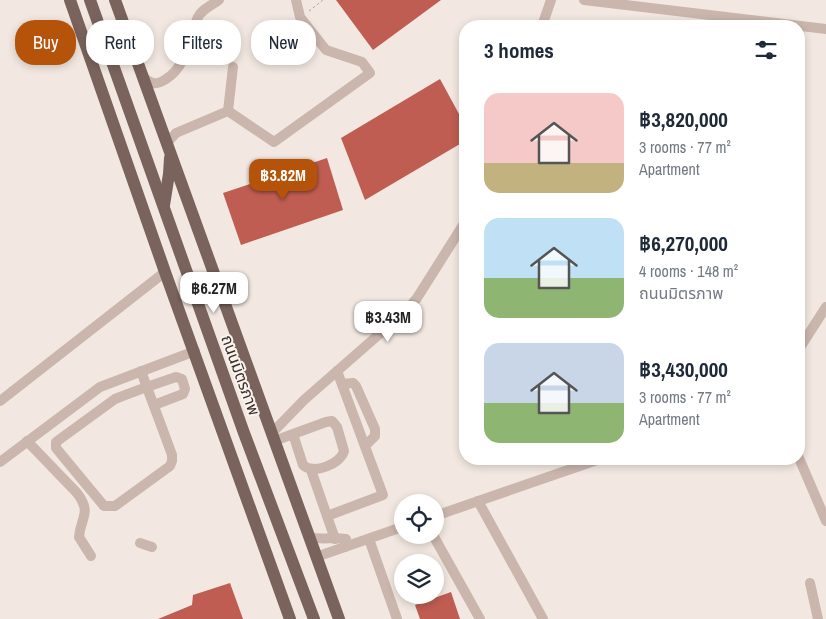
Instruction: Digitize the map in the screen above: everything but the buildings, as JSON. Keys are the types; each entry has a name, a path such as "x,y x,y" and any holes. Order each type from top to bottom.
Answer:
{"main road":[{"path":"70,0 165,272 195,350 290,619"},
{"name":"ถนนมิตรภาพ","path":"90,0 244,433 314,619"},
{"name":"ถนนมิตรภาพ","path":"115,0 339,619"},
{"path":"164,207 169,174 169,148"}],"street":[{"path":"141,76 150,83 159,83 176,70 184,61 198,15 219,0"},
{"path":"228,111 274,142 370,73 362,62 326,50 300,17 296,0"},
{"path":"544,20 551,0"},
{"path":"584,0 751,20"},
{"path":"805,26 826,29"},
{"path":"228,111 233,67"},
{"path":"169,148 176,133 228,111"},
{"path":"273,437 304,400 408,309 459,232"},
{"path":"0,401 165,272"},
{"path":"805,340 826,307"},
{"path":"0,462 100,387 195,350"},
{"path":"141,371 147,387 154,405 172,455 172,463 115,506 104,506 56,448 56,442 111,401 147,387 176,377 182,379 186,389 183,394 154,405"},
{"path":"327,516 383,495 337,371"},
{"path":"342,384 353,383 356,386 375,429 375,436 365,446"},
{"path":"273,437 293,434 332,421 335,424 344,454 335,462 311,470"},
{"path":"293,434 303,465 311,470 335,539"},
{"path":"27,441 77,493 84,503 86,508 78,537 91,556"},
{"path":"444,513 583,465"},
{"path":"802,465 826,521"},
{"path":"478,501 543,619"},
{"path":"316,557 394,530"},
{"path":"309,537 346,540 346,547"},
{"path":"369,539 397,619"},
{"path":"140,543 152,547"},
{"path":"438,544 480,619"},
{"path":"810,583 818,619"}],"path":[{"path":"300,17 323,0"}]}
